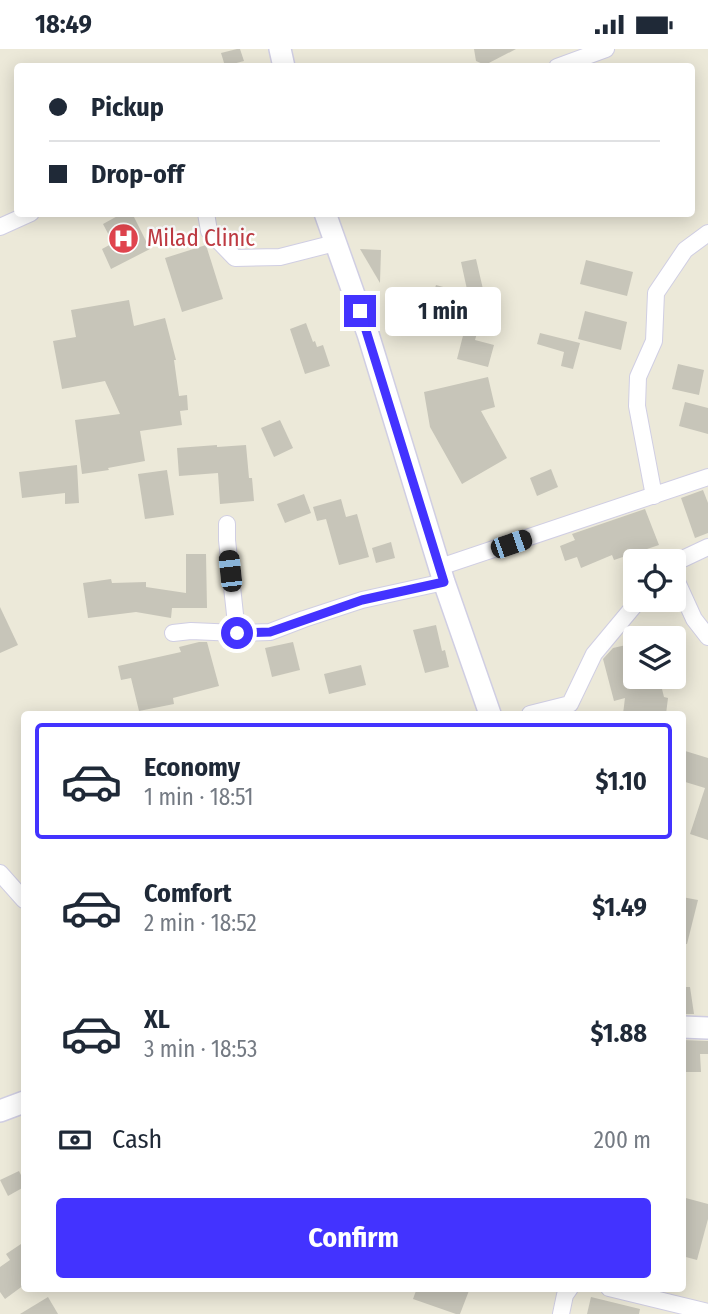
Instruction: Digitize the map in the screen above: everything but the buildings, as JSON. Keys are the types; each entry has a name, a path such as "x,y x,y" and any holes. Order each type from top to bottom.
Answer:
{"street":[{"path":"568,63 606,49"},
{"path":"0,227 22,217"},
{"path":"207,217 209,231 235,258 280,257 335,243"},
{"path":"327,217 368,334 442,575 489,711"},
{"path":"654,496 638,406 638,377 654,341 656,293 685,250 708,233"},
{"path":"173,633 270,632 442,575 708,477"},
{"path":"227,524 237,633"},
{"path":"686,557 708,547"},
{"path":"686,601 694,619 708,637"},
{"path":"542,711 570,704 594,654 629,612"},
{"path":"0,873 21,897"},
{"path":"686,1027 708,1028"},
{"path":"0,1111 21,1103"},
{"path":"561,1314 567,1292"},
{"path":"626,1292 708,1312"}],"place":[{"name":"Milad Clinic","path":"124,238"}],"route":[{"path":"237,633 270,632 362,600 444,582 360,311"}]}
